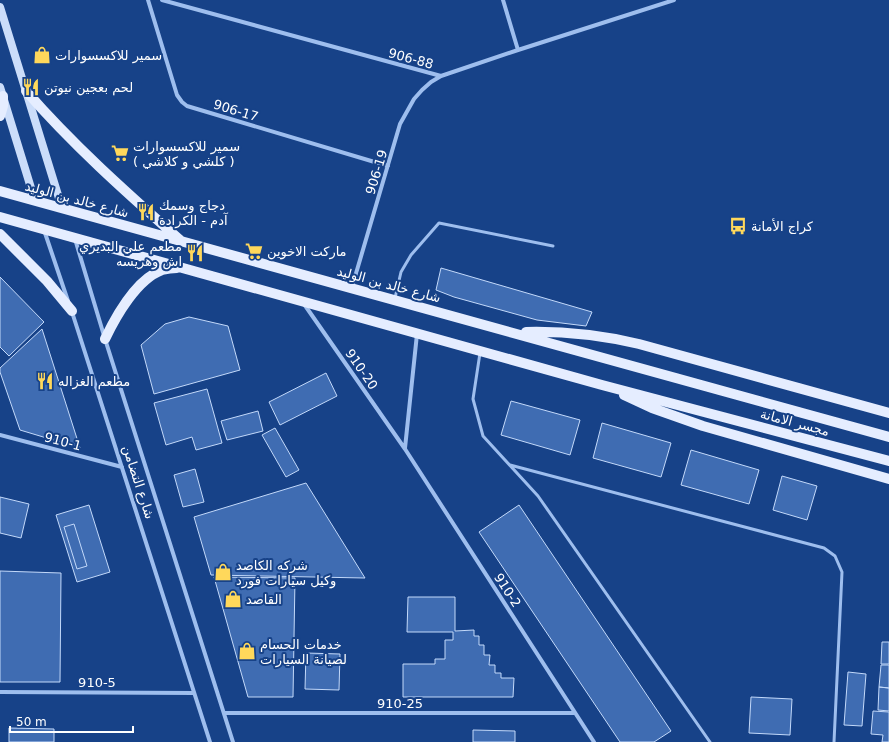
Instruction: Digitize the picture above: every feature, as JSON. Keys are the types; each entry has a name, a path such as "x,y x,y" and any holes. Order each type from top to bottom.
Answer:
{"main road":[{"path":"26,91 83,151 181,241"},
{"path":"0,116 3,106 1,92"},
{"name":"شارع خالد بن الوليد","path":"0,191 702,385"},
{"path":"0,218 602,385 652,408 703,426 889,479"},
{"path":"0,234 47,281 72,311"},
{"path":"105,339 123,306 147,279 161,270 179,267"},
{"path":"516,333 547,331 609,337 889,413"},
{"name":"مجسر الامانة","path":"602,385 695,408 889,461"},
{"name":"مجسر الامانة","path":"702,385 889,437"}],"street":[{"name":"906-17","path":"148,0 177,95 187,106 388,166"},
{"name":"906-88","path":"162,0 441,76 674,0"},
{"path":"503,0 518,50"},
{"path":"0,7 62,208"},
{"name":"906-19","path":"352,288 400,124 414,99 431,82 441,76"},
{"path":"1,92 35,201"},
{"name":"شارع التضامن","path":"44,230 72,311 210,742"},
{"name":"شارع التضامن","path":"75,238 105,339 233,742"},
{"name":"910-20","path":"302,302 405,449"},
{"path":"405,449 417,333"},
{"name":"910-1","path":"0,435 122,467"},
{"name":"910-2","path":"405,449 594,742"},
{"name":"910-5","path":"0,692 194,693"},
{"name":"910-25","path":"224,713 575,713"}],"lane":[{"path":"394,300 401,272 411,255 439,223 553,246"},
{"path":"481,351 473,398 483,436 538,496 710,742"},
{"path":"510,465 824,548 834,556 842,572 834,742"}],"building":[{"path":"441,268 592,312 586,326 537,320 454,297 436,290"},
{"path":"0,277 44,322 9,356 0,347"},
{"path":"189,317 228,326 240,370 154,394 141,345 165,324"},
{"path":"42,329 80,448 20,430 0,372 0,368"},
{"path":"326,373 337,396 280,425 269,402"},
{"path":"207,389 222,443 196,450 192,437 166,445 154,403"},
{"path":"511,401 580,420 570,455 501,435"},
{"path":"258,411 263,431 227,440 221,421"},
{"path":"602,423 671,443 661,477 593,458"},
{"path":"275,428 299,470 286,477 262,435"},
{"path":"691,450 759,470 749,504 681,485"},
{"path":"195,469 204,502 183,507 174,475"},
{"path":"782,476 817,486 807,520 773,510"},
{"path":"306,483 365,578 211,575 194,517"},
{"path":"0,497 29,504 21,538 0,533"},
{"path":"89,505 110,572 77,582 56,515"},
{"path":"519,505 671,731 654,742 620,742 479,532"},
{"path":"74,524 87,566 77,569 64,527"},
{"path":"0,571 61,573 60,682 0,682"},
{"path":"214,577 295,578 293,697 248,697"},
{"path":"408,597 455,597 455,631 474,630 474,636 479,636 479,645 484,645 484,655 490,655 489,665 495,665 495,673 501,673 501,678 514,678 513,697 403,697 403,664 435,664 435,659 445,659 445,640 453,640 453,632 407,632"},
{"path":"882,642 889,642 889,664 881,664"},
{"path":"306,653 340,654 339,690 305,689"},
{"path":"881,665 889,665 889,688 879,687"},
{"path":"848,672 866,674 862,726 844,725"},
{"path":"879,687 889,688 889,711 878,710"},
{"path":"751,697 792,699 790,735 749,733"},
{"path":"873,711 889,712 889,742 882,742 883,735 871,734"},
{"path":"9,728 54,729 54,742 9,742"},
{"path":"473,730 515,731 515,742 473,742"}],"place":[{"name":"سمير للاكسسوارات","path":"42,55"},
{"name":"لحم بعجين نيوتن","path":"31,87"},
{"name":"سمير للاكسسوارات ( كلشي و كلاشي )","path":"120,153"},
{"name":"دجاج وسمك آدم - الكرادة","path":"146,212"},
{"name":"كراج الأمانة","path":"738,226"},
{"name":"ماركت الاخوين","path":"254,251"},
{"name":"مطعم علي البديري اش وهريسه","path":"195,253"},
{"name":"مطعم الغزاله","path":"45,381"},
{"name":"شركه الكاصد وكيل سيارات فورد","path":"223,572"},
{"name":"القاصد","path":"233,599"},
{"name":"خدمات الحسام لصيانة السيارات","path":"247,651"}]}
